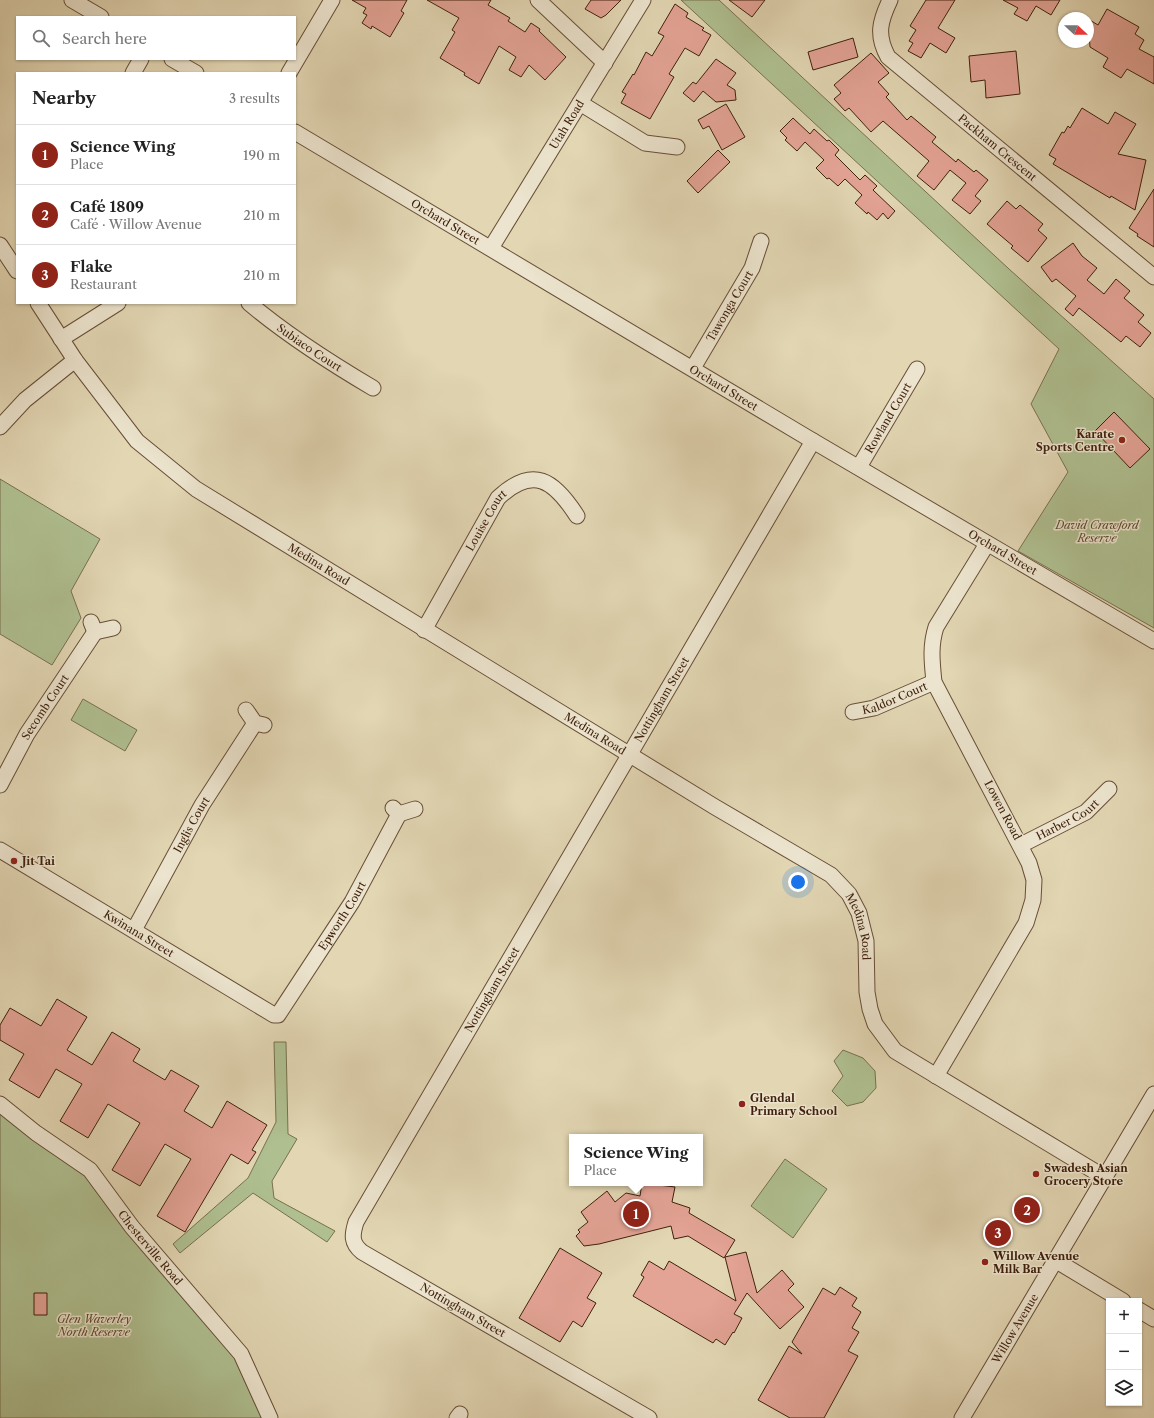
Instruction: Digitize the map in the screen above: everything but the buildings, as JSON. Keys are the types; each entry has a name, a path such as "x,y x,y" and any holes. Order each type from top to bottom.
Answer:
{"street":[{"path":"72,0 99,16"},
{"path":"290,72 332,0"},
{"path":"538,0 605,63"},
{"name":"Utah Road","path":"491,248 643,0"},
{"name":"Packham Crescent","path":"890,0 883,16 880,32 882,46 888,57 1154,277"},
{"path":"134,72 140,60"},
{"path":"174,60 194,72"},
{"path":"580,103 645,143 677,147"},
{"name":"Orchard Street","path":"296,135 491,248 813,441 860,467 987,544 1154,641"},
{"name":"Tawonga Court","path":"693,368 752,268 761,241"},
{"path":"0,245 16,269"},
{"name":"Medina Road","path":"39,304 74,360 136,441 196,489 715,807 831,875 849,894 859,913 866,941 867,992 870,1009 875,1024 895,1051 1104,1177"},
{"path":"61,339 116,304"},
{"name":"Subiaco Court","path":"250,304 281,330 321,357 373,388"},
{"path":"0,427 25,400 74,360"},
{"name":"Rowland Court","path":"860,467 917,369"},
{"name":"Nottingham Street","path":"649,1418 362,1252 355,1246 352,1236 356,1222 813,441"},
{"name":"Louise Court","path":"424,630 498,498 510,487 522,481 536,479 552,486 564,496 577,516"},
{"name":"Lowen Road","path":"936,1076 1026,923 1033,900 1034,880 1021,845 934,682 931,654 932,641 936,626 987,544"},
{"name":"Secomb Court","path":"0,785 27,734 93,627 113,628"},
{"name":"Kaldor Court","path":"853,712 874,708 934,682"},
{"name":"Inglis Court","path":"134,930 202,805 260,724 246,710"},
{"name":"Harber Court","path":"1021,845 1086,812 1109,788"},
{"name":"Epworth Court","path":"278,1015 352,902 396,811 415,809"},
{"name":"Kwinana Street","path":"0,850 274,1015 278,1015"},
{"name":"Willow Avenue","path":"962,1418 1154,1094"},
{"name":"Chesterville Road","path":"0,1104 36,1133 90,1170 132,1227 241,1354 270,1418"},
{"path":"1055,1260 1118,1298"},
{"path":"1142,1312 1154,1319"}],"green space":[{"name":"David Crawford Reserve","path":"681,0 719,0 1009,269 1154,399 1154,628 1018,551 1068,472 1031,404 1059,349"},
{"path":"0,479 100,539 71,591 81,618 52,665 0,634"},
{"path":"83,699 137,730 125,751 71,720"},
{"path":"274,1042 286,1042 288,1134 297,1139 272,1181 274,1198 335,1231 327,1242 253,1193 180,1253 173,1244 248,1178 276,1122"},
{"path":"843,1050 863,1058 875,1071 876,1088 863,1102 847,1106 832,1091 843,1076 834,1061"},
{"name":"Glen Waverley North Reserve","path":"0,1104 90,1170 241,1354 270,1418 0,1418"},
{"path":"785,1159 827,1189 793,1238 751,1206"}],"place":[{"name":"Karate Sports Centre","path":"1122,440"},
{"name":"Jit Tai","path":"14,861"},
{"name":"Glendal Primary School","path":"742,1104"},
{"name":"Swadesh Asian Grocery Store","path":"1036,1174"},
{"name":"Café 1809","path":"1027,1210"},
{"name":"Science Wing","path":"636,1214"},
{"name":"Flake","path":"998,1233"},
{"name":"Willow Avenue Milk Bar","path":"985,1262"}]}
